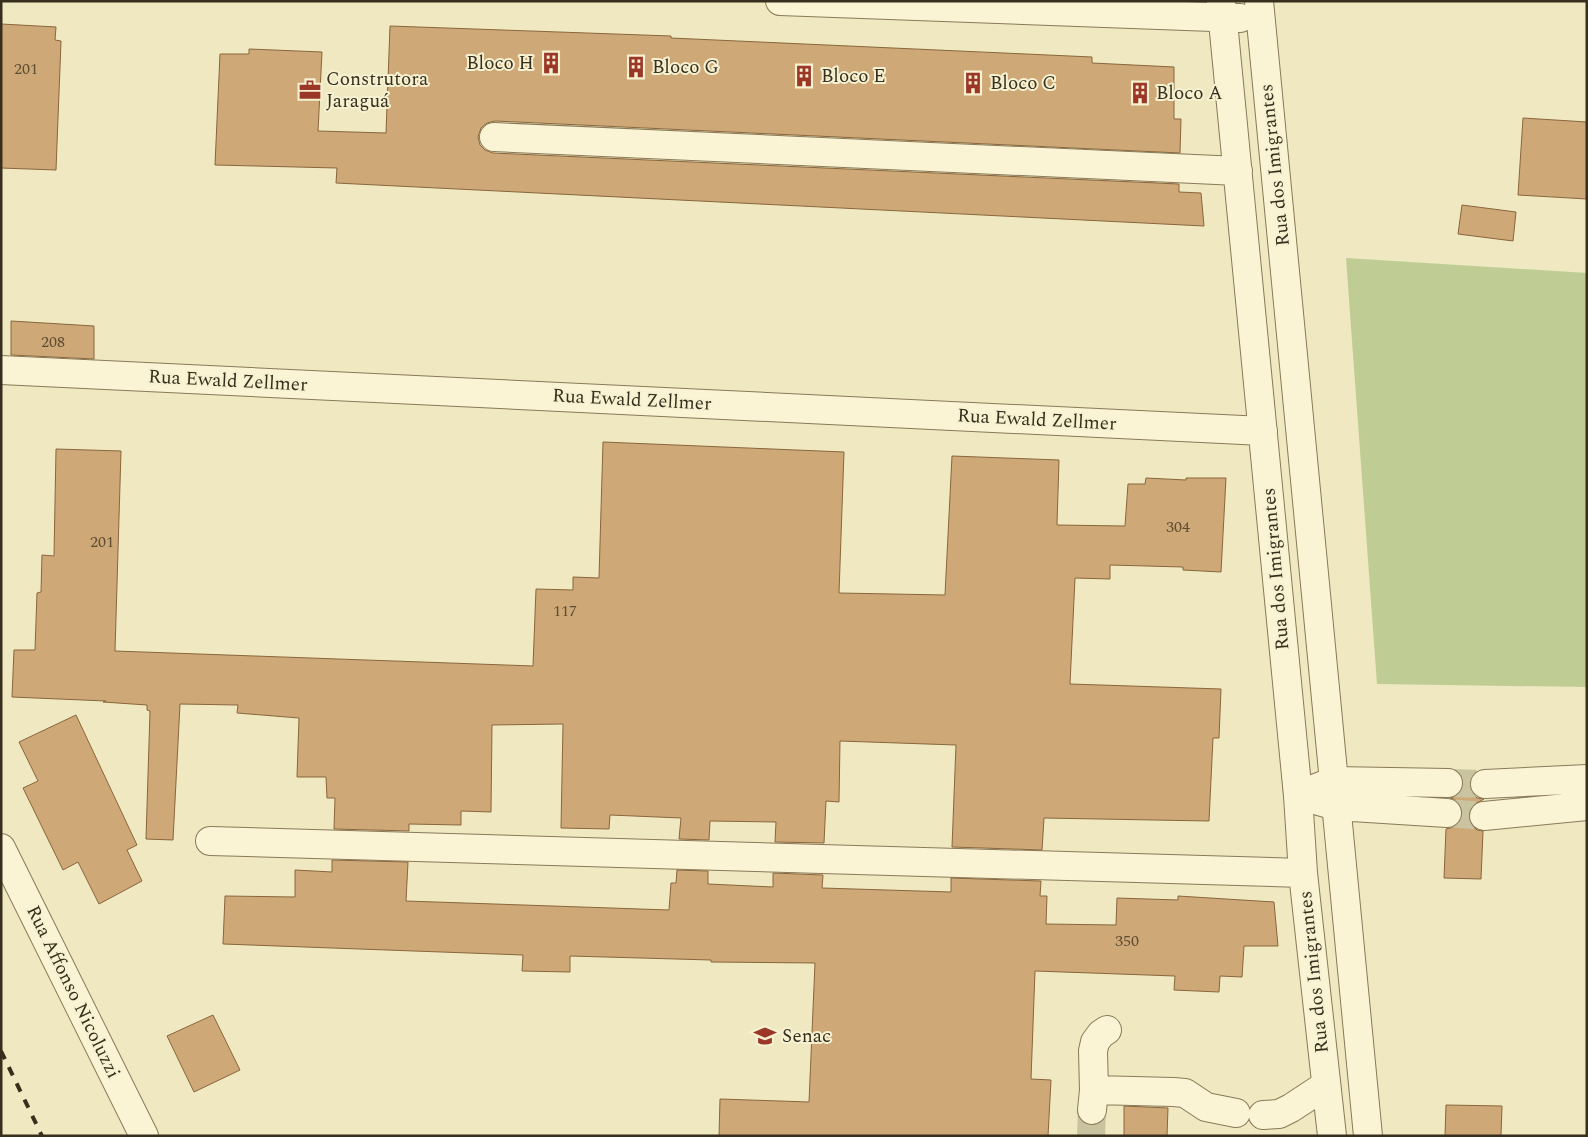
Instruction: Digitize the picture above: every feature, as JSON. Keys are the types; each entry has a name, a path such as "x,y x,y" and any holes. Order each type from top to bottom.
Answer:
{"street":[{"path":"780,1 1260,10"},
{"name":"Rua dos Imigrantes","path":"1222,10 1298,796 1303,873 1332,1136"},
{"name":"Rua dos Imigrantes","path":"1260,10 1368,1136"},
{"path":"494,137 1238,171"},
{"name":"Rua Ewald Zellmer","path":"1,370 1263,431"},
{"path":"1485,784 1587,779"},
{"path":"1298,796 1448,782"},
{"path":"1335,793 1447,813"},
{"path":"1484,816 1587,806"},
{"path":"210,841 1303,873"},
{"name":"Rua Affonso Nicoluzzi","path":"1,848 144,1136"},
{"path":"1107,1030 1095,1042 1093,1051 1093,1100 1173,1092 1185,1093 1206,1107 1250,1114 1279,1114 1326,1085"}],"green space":[{"path":"1346,258 1587,273 1587,687 1377,684"}],"building":[{"path":"1,24 56,27 55,40 61,41 56,170 1,168"},
{"path":"390,26 671,36 671,38 1092,57 1092,63 1174,67 1174,119 1181,119 1180,153 495,121 487,123 481,128 478,137 480,145 485,150 493,153 1179,184 1179,192 1201,193 1204,226 336,183 337,168 215,165 220,54 249,54 249,49 322,52 318,131 386,133"},
{"path":"1523,118 1587,122 1587,199 1518,195"},
{"path":"1462,205 1516,212 1513,241 1458,234"},
{"path":"11,321 94,326 94,359 11,355"},
{"path":"603,442 844,452 839,593 945,595 952,456 1059,460 1057,525 1125,526 1128,484 1145,484 1146,478 1186,480 1186,478 1226,478 1221,572 1183,570 1183,567 1110,565 1110,579 1075,578 1070,684 1221,689 1219,738 1213,738 1209,821 1044,818 1042,850 952,847 956,745 840,741 839,802 826,801 824,843 775,842 776,822 710,821 709,840 679,839 681,818 610,815 609,829 561,828 563,724 492,725 491,812 461,811 461,825 409,824 409,831 334,829 335,798 327,798 326,777 297,777 299,718 237,713 238,705 180,704 173,840 146,839 150,711 147,710 147,705 103,702 106,701 12,697 14,650 35,650 37,593 41,592 42,555 54,556 56,449 121,451 115,651 533,666 536,589 573,590 573,577 599,578"},
{"path":"76,715 137,845 127,850 142,881 99,904 78,862 63,870 23,788 38,781 19,742"},
{"path":"1457,771 1476,771 1471,777 1469,785 1472,793 1477,798 1484,799 1470,809 1468,817 1477,830 1483,831 1481,879 1444,878 1446,829 1454,827 1460,821 1462,814 1461,806 1456,800 1450,798 1456,796 1461,791 1464,784 1462,776"},
{"path":"332,860 408,862 406,901 669,910 671,883 676,883 677,870 708,871 708,884 773,887 773,873 823,875 822,888 951,892 951,878 1041,881 1040,896 1047,896 1046,924 1116,925 1117,898 1178,900 1178,896 1274,902 1278,946 1244,946 1242,977 1220,976 1219,992 1174,990 1175,976 1035,971 1031,1079 1051,1080 1048,1136 719,1136 720,1099 809,1102 815,963 711,962 711,960 570,956 570,972 522,971 523,955 223,944 225,896 295,897 295,870 332,872"},
{"path":"213,1015 240,1070 194,1092 167,1036"},
{"path":"1446,1105 1502,1106 1501,1136 1445,1136"},
{"path":"1124,1106 1168,1108 1167,1136 1124,1136"}],"tunnel":[{"path":"1448,783 1485,784"},
{"path":"1447,813 1484,816"},
{"path":"1091,1136 1092,1110"}],"railway":[{"path":"1,1051 42,1136"}],"place":[{"name":"Bloco H","path":"551,63"},
{"name":"Bloco G","path":"636,67"},
{"name":"Bloco E","path":"804,76"},
{"name":"Bloco C","path":"973,83"},
{"name":"Construtora Jaraguá","path":"310,90"},
{"name":"Bloco A","path":"1140,93"},
{"name":"Senac","path":"765,1036"}]}
